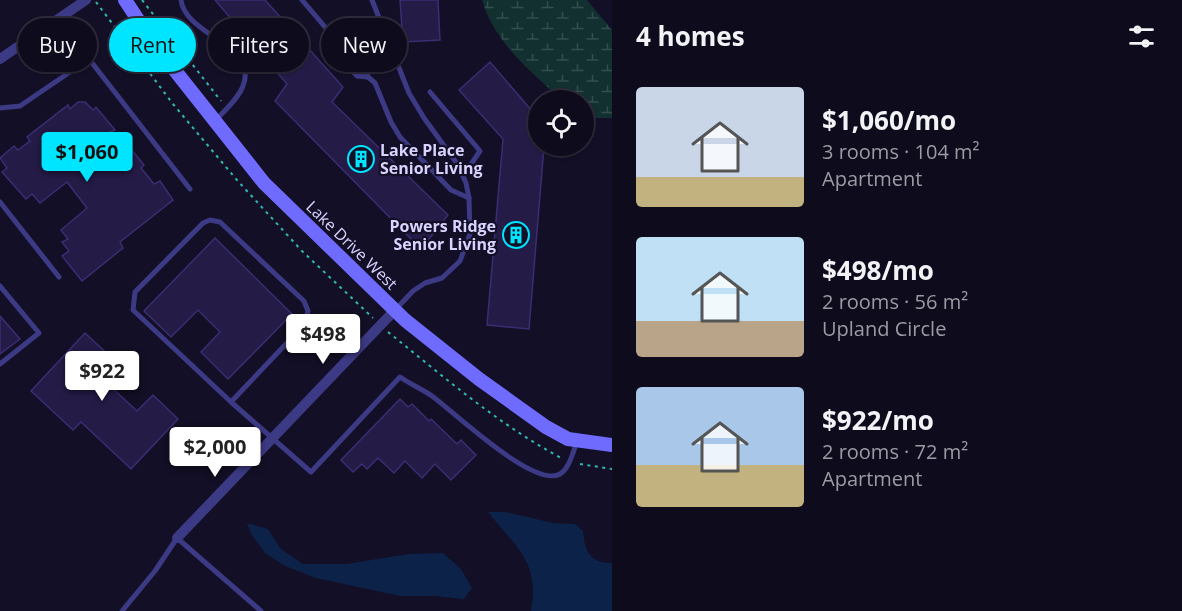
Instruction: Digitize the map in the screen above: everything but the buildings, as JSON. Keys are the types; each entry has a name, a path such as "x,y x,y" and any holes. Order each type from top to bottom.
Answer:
{"street":[{"path":"0,59 86,0"},
{"name":"Lake Drive West","path":"125,0 153,44 264,183 395,310 479,379 546,427 568,439 612,445"},
{"path":"177,538 395,310"}],"lane":[{"path":"181,0 182,8 192,22 231,49 241,62 245,77 243,86 215,121"},
{"path":"302,0 321,22"},
{"path":"372,0 409,93 458,165 469,198 470,234 459,261 442,278 425,283 413,291 395,310"},
{"path":"0,108 20,106 89,59 190,189"},
{"path":"353,72 357,76 368,77 375,83 400,137 451,190 469,198"},
{"path":"368,72 368,77"},
{"path":"430,92 480,151 463,176"},
{"path":"0,202 59,277"},
{"path":"231,402 304,325 308,311 304,301 220,222 210,220 203,223 135,292 133,310 231,402 311,472 400,377 433,397 482,438 529,470 547,476 559,475 566,469 578,441"},
{"path":"0,286 39,333 0,364"},
{"path":"122,611 155,571 177,538 261,611"}],"path":[{"path":"142,0 227,108"}],"green space":[{"path":"482,0 587,0 612,30 612,118 594,117 594,90 551,90 504,43"}],"water":[{"path":"488,512 506,512 553,523 575,524 583,531 587,550 593,558 612,563 612,611 531,611 533,594 529,567 516,546"},
{"path":"247,523 268,529 280,548 303,564 346,564 409,554 443,553 461,569 472,588 464,599 400,596 316,578 285,566 265,553 251,534"}],"place":[{"name":"Lake Place Senior Living","path":"361,159"},
{"name":"Powers Ridge Senior Living","path":"516,235"}]}
